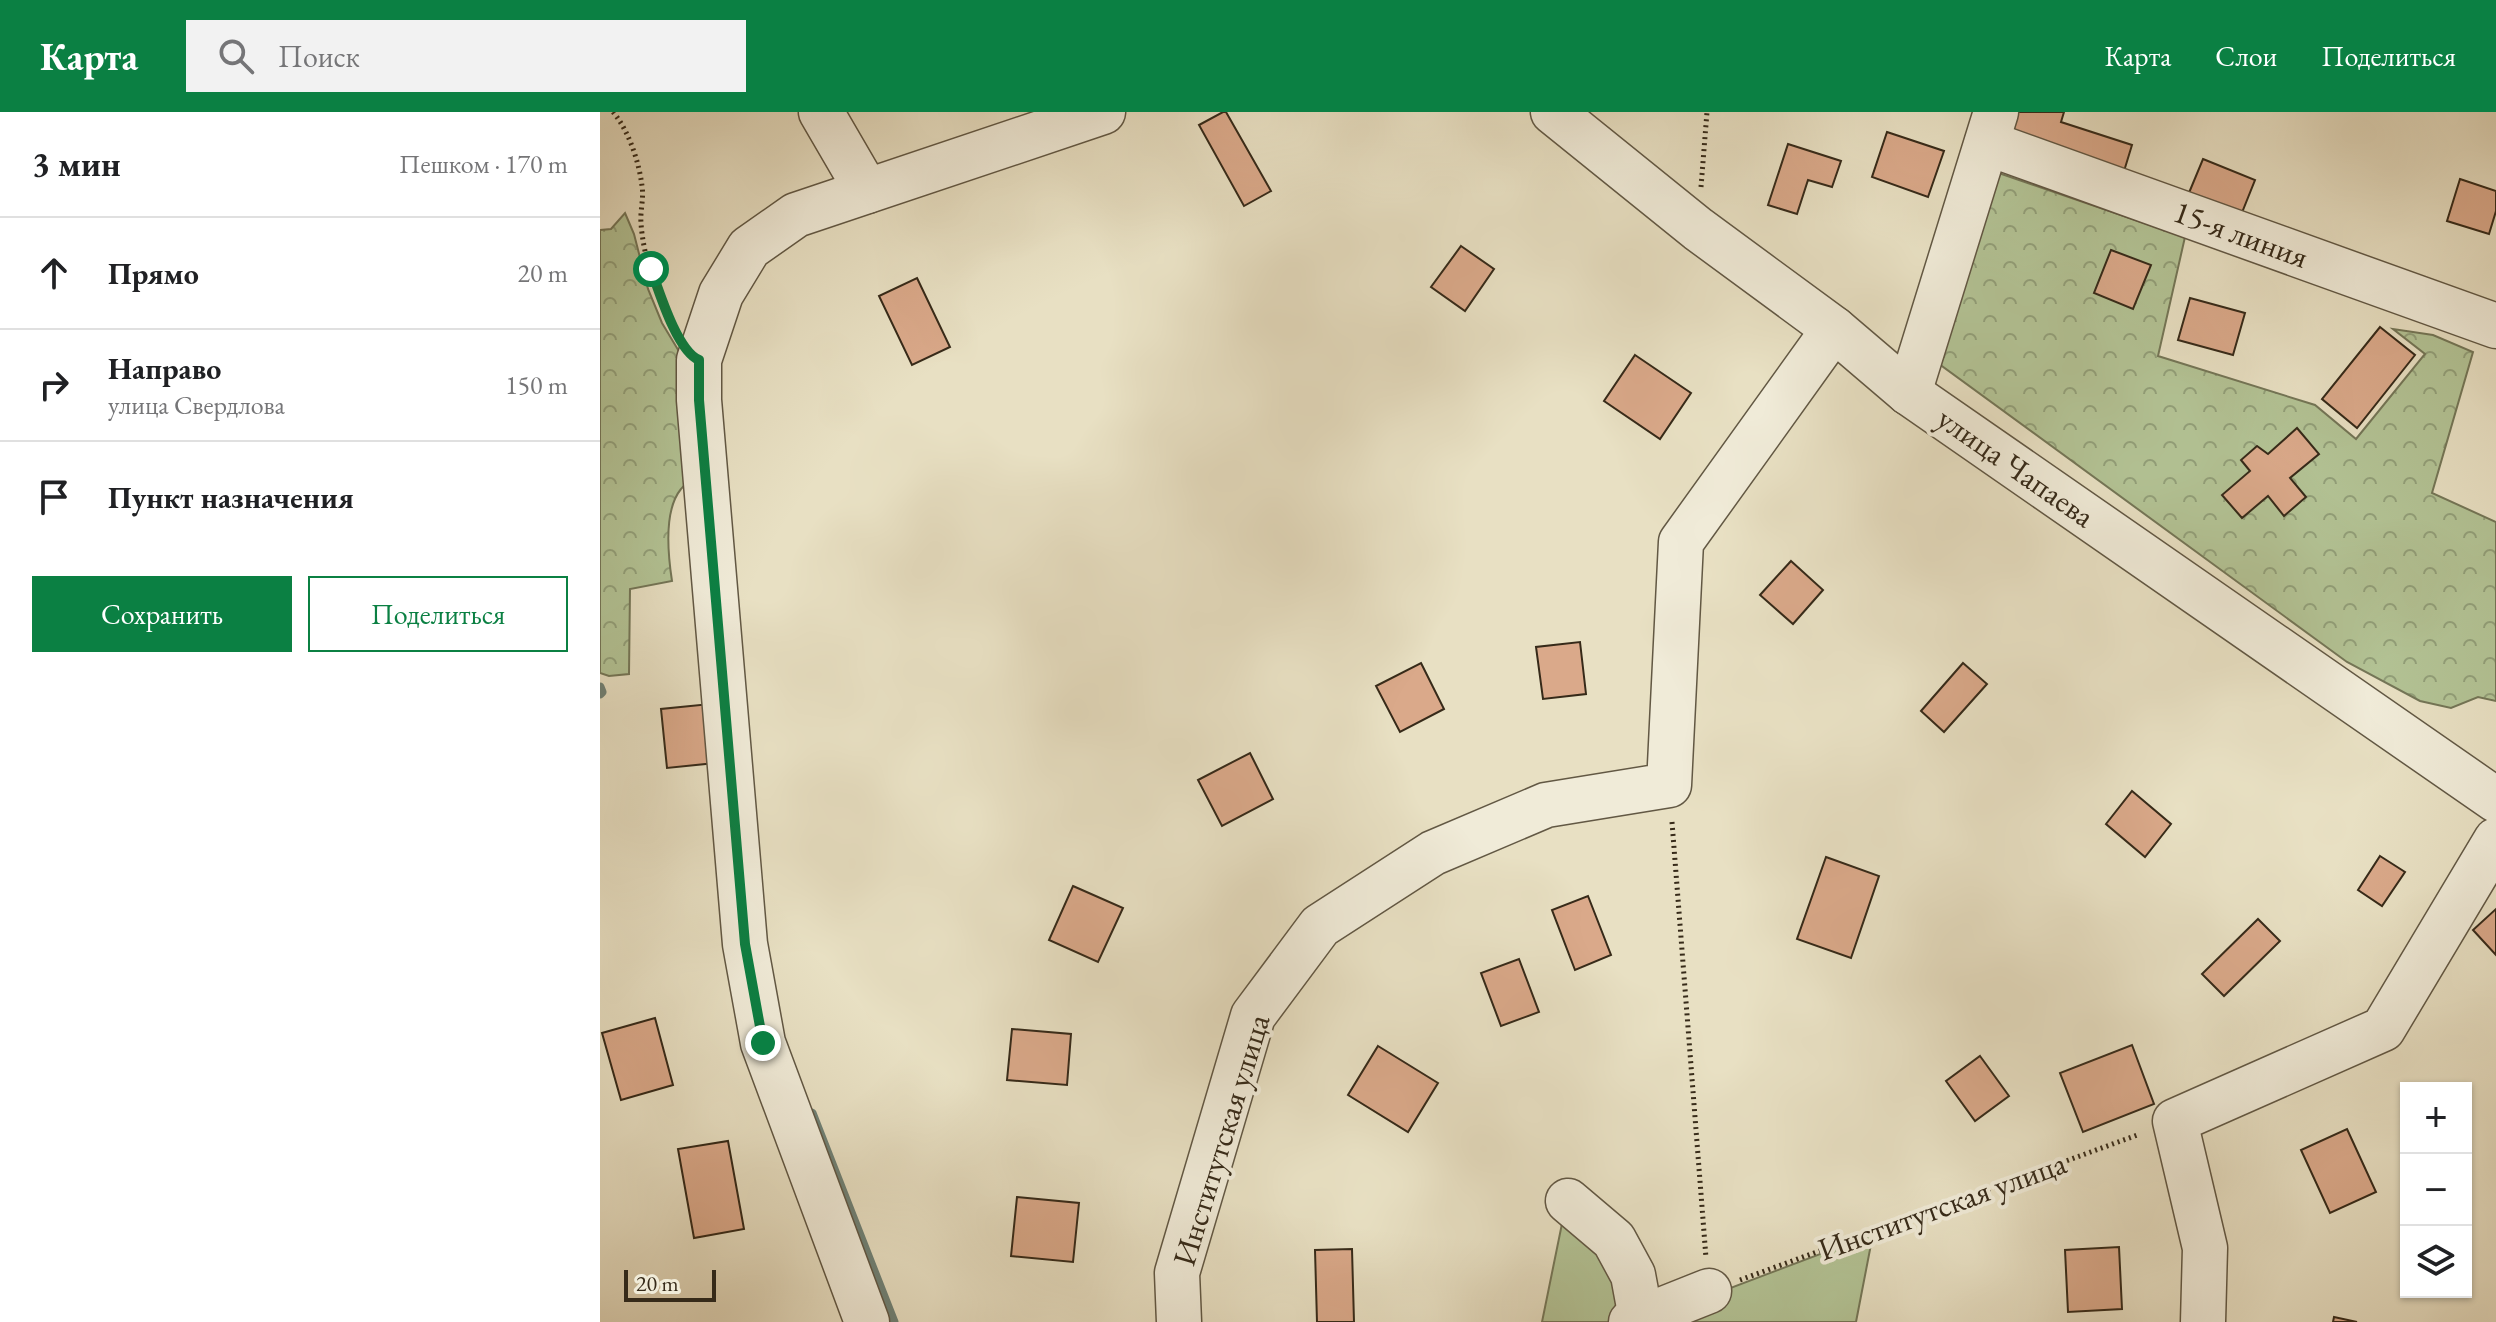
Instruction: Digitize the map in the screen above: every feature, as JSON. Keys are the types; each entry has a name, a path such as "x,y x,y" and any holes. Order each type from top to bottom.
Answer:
{"street":[{"path":"821,112 867,191"},
{"path":"867,1322 763,1043 745,944 699,400 699,360 721,294 749,248 796,215 1103,112"},
{"name":"улица Чапаева","path":"1553,112 1698,229 1834,329 1909,393 2496,800"},
{"path":"1909,393 1991,127"},
{"name":"15-я линия","path":"1991,127 2496,326"},
{"path":"1669,785 1681,542 1834,329"},
{"name":"Институтская улица","path":"1179,1322 1177,1273 1253,1016 1320,926 1433,853 1546,805 1669,785"},
{"path":"2203,1322 2205,1248 2175,1121 2383,1029 2496,840"},
{"path":"1568,1201 1614,1240 1633,1275 1636,1320 1709,1291"}],"path":[{"path":"613,112 621,121 637,162 643,188 641,224 651,269 667,314 691,357 699,360"},
{"path":"1698,229 1707,112"},
{"path":"1669,785 1709,1291"},
{"name":"Институтская улица","path":"1709,1291 2175,1121"}],"green space":[{"path":"1990,170 2185,237 2158,356 2315,405 2356,439 2425,354 2393,329 2433,335 2473,352 2432,493 2496,522 2496,701 2478,697 2451,708 2420,701 2347,662 1931,358"},
{"path":"625,213 634,234 648,289 662,323 683,358 707,470 684,486 671,509 668,546 672,581 630,589 629,674 609,676 600,673 600,230 611,229"},
{"path":"1566,1204 1611,1240 1623,1322 1542,1322"},
{"path":"1873,1234 1856,1322 1641,1322"}],"building":[{"path":"1226,112 1271,191 1244,206 1199,125"},
{"path":"2007,112 2064,112 2061,122 2132,145 2121,181 1997,141"},
{"path":"1887,132 1944,151 1928,197 1872,177"},
{"path":"1788,144 1841,161 1832,187 1808,180 1797,214 1768,205"},
{"path":"2203,159 2255,180 2239,220 2186,200"},
{"path":"2460,179 2496,191 2496,211 2489,234 2447,221"},
{"path":"1461,246 1494,269 1465,311 1431,287"},
{"path":"2111,250 2151,265 2133,309 2094,293"},
{"path":"917,278 950,347 912,365 879,296"},
{"path":"2190,298 2245,313 2233,355 2178,340"},
{"path":"2380,327 2415,355 2357,428 2322,399"},
{"path":"1635,355 1691,393 1660,439 1604,401"},
{"path":"2297,428 2319,454 2290,478 2306,497 2284,516 2268,496 2242,518 2222,495 2250,471 2241,460 2257,446 2268,454"},
{"path":"1791,561 1823,590 1793,624 1760,595"},
{"path":"1580,642 1586,694 1543,699 1536,647"},
{"path":"1421,663 1444,709 1400,732 1376,686"},
{"path":"1963,663 1987,684 1944,732 1921,711"},
{"path":"710,704 715,763 667,768 661,709"},
{"path":"1250,753 1273,799 1222,826 1198,780"},
{"path":"2132,791 2171,824 2145,857 2106,824"},
{"path":"2380,856 2405,872 2382,906 2358,890"},
{"path":"1826,857 1879,876 1851,958 1797,939"},
{"path":"1073,886 1123,908 1098,962 1049,940"},
{"path":"1588,896 1611,955 1575,970 1552,910"},
{"path":"2496,909 2496,955 2473,930"},
{"path":"2258,919 2280,941 2224,996 2202,974"},
{"path":"1519,959 1539,1012 1501,1026 1481,973"},
{"path":"655,1018 673,1085 621,1100 602,1033"},
{"path":"1012,1029 1071,1034 1067,1085 1007,1080"},
{"path":"2132,1045 2154,1104 2083,1132 2060,1073"},
{"path":"1378,1046 1438,1083 1408,1132 1348,1095"},
{"path":"1980,1056 2009,1096 1975,1121 1946,1081"},
{"path":"2347,1129 2376,1192 2330,1213 2301,1150"},
{"path":"728,1141 744,1229 694,1238 678,1149"},
{"path":"1017,1197 1079,1203 1073,1262 1011,1256"},
{"path":"2119,1247 2122,1309 2068,1312 2065,1250"},
{"path":"1352,1249 1354,1322 1317,1322 1315,1250"},
{"path":"2334,1317 2357,1322 2333,1322"}],"waterway":[{"path":"600,687 600,694"},
{"path":"812,1113 894,1322"}],"route":[{"path":"651,269 667,314 691,357 699,360 699,400 745,944 763,1043"}]}
